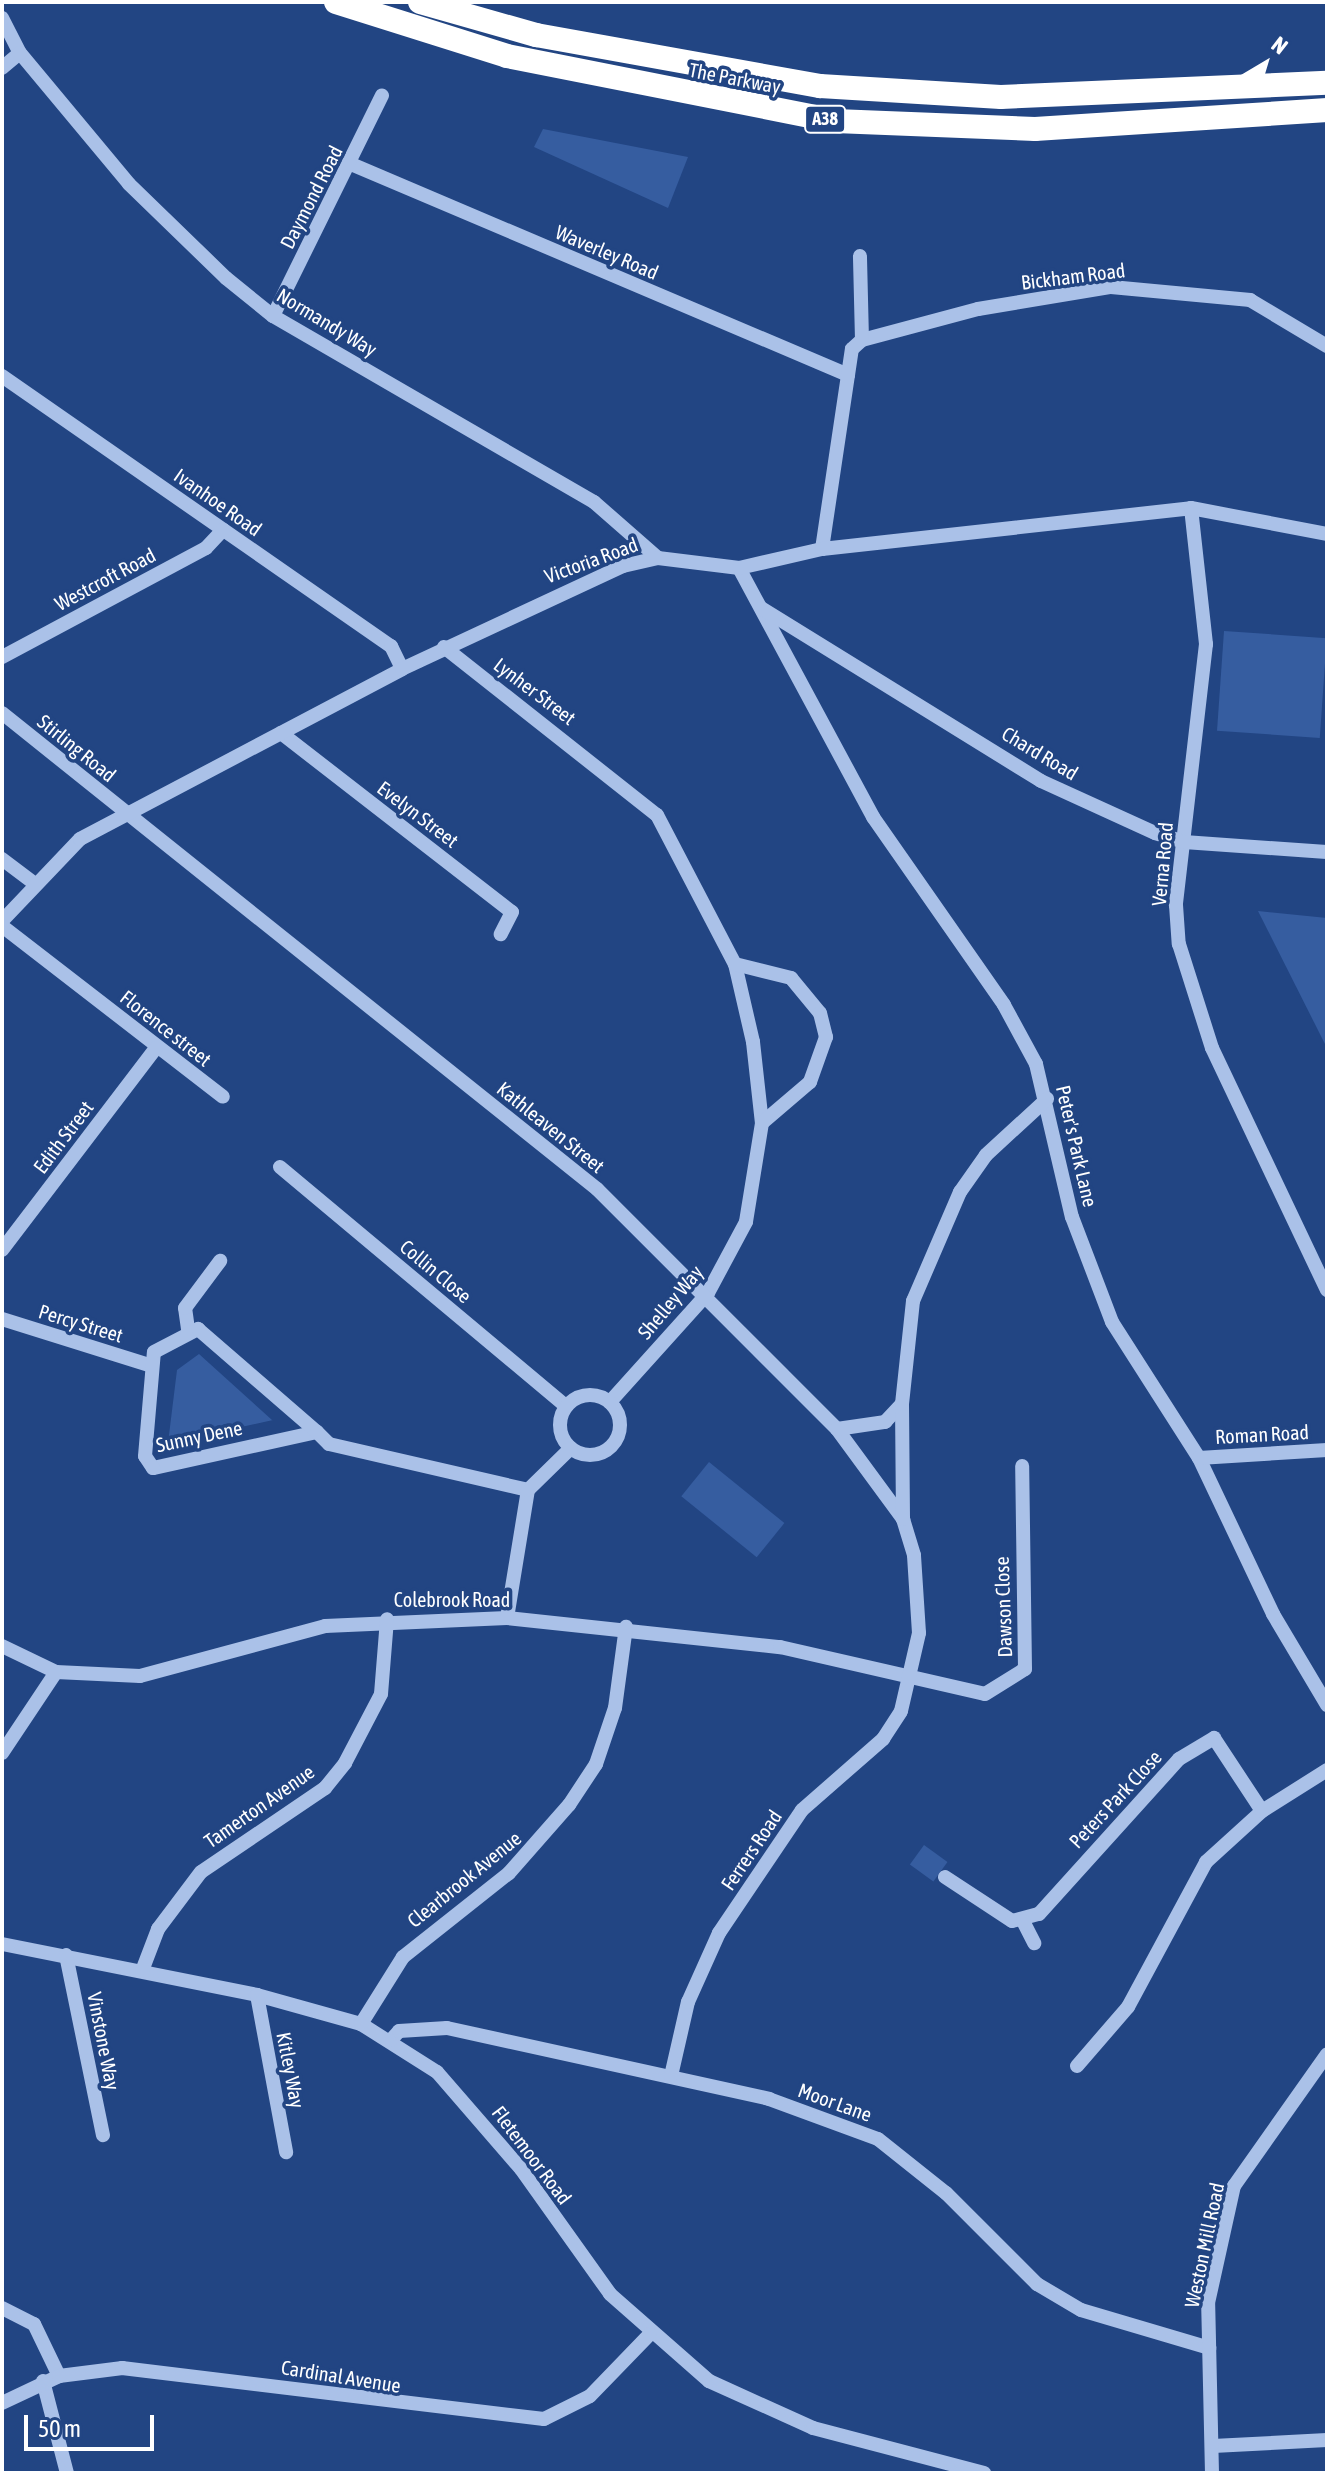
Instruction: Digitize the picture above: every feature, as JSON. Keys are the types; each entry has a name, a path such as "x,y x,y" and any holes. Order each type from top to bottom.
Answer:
{"highway":[{"name":"The Parkway","path":"336,2 507,56 835,121 1035,129 1327,110"},
{"name":"The Parkway","path":"420,2 536,35 820,86 1001,97 1327,83"}],"street":[{"name":"Normandy Way","path":"2,18 20,53 171,229 273,316 594,502 658,558"},
{"path":"2,68 20,53"},
{"name":"Daymond Road","path":"273,316 351,164 382,95"},
{"name":"Waverley Road","path":"351,164 848,375"},
{"path":"822,549 852,349 862,340 860,256"},
{"name":"Bickham Road","path":"862,340 978,309 1111,287 1250,300 1327,346"},
{"name":"Ivanhoe Road","path":"2,376 391,646 402,669"},
{"name":"Victoria Road","path":"2,923 33,882 80,839 444,647 556,593 658,558 739,568 822,549 1191,508 1327,534"},
{"name":"Verna Road","path":"1191,508 1206,644 1184,842 1179,944 1212,1048 1327,1290"},
{"name":"Westcroft Road","path":"2,657 206,548 223,530"},
{"name":"Peter's Park Lane","path":"739,568 873,817 1004,1005 1047,1099 1072,1217 1112,1322 1199,1458 1273,1614 1327,1705"},
{"name":"Chard Road","path":"761,608 1041,781 1184,842 1327,852"},
{"name":"Lynher Street","path":"444,647 603,767"},
{"name":"Stirling Road","path":"2,713 126,815"},
{"name":"Evelyn Street","path":"281,733 512,912 501,934"},
{"name":"Shelley Way","path":"603,767 657,815 687,860 735,964 762,1123 746,1222 708,1293 610,1402"},
{"name":"Kathleaven Street","path":"126,815 597,1189 708,1293 837,1429 903,1519"},
{"path":"2,859 33,882"},
{"name":"Florence street","path":"2,923 156,1048 223,1097"},
{"path":"735,964 791,978 820,1013 826,1037 810,1082 762,1123"},
{"name":"Edith Street","path":"2,1250 156,1048"},
{"path":"903,1519 902,1404 913,1301 935,1244 986,1155 1047,1099"},
{"name":"Collin Close","path":"280,1167 566,1406"},
{"path":"188,1329 185,1308 220,1261"},
{"name":"Percy Street","path":"2,1319 149,1365"},
{"path":"149,1365 154,1352 188,1329 198,1329 329,1444 528,1490"},
{"name":"Sunny Dene","path":"149,1365 145,1456 153,1468 317,1432"},
{"path":"592,1394 610,1402 620,1420 616,1440 601,1453 571,1448 561,1433 566,1406 592,1394"},
{"path":"837,1429 885,1422 902,1404"},
{"path":"1310,1453 1327,1439"},
{"path":"507,1618 528,1490 571,1448"},
{"name":"Roman Road","path":"1199,1458 1327,1450"},
{"name":"Dawson Close","path":"911,1677 985,1694 1025,1669 1022,1466"},
{"name":"Ferrers Road","path":"671,2076 688,2002 719,1933 802,1810 883,1739 911,1677 920,1601 903,1519"},
{"name":"Colebrook Road","path":"2,1646 56,1672 140,1676 262,1639 387,1619 507,1618 626,1627 780,1647 911,1677"},
{"name":"Tamerton Avenue","path":"142,1971 158,1929 201,1872 325,1788 345,1763 381,1694 387,1619"},
{"name":"Clearbrook Avenue","path":"361,2024 403,1957 509,1873 569,1805 596,1764 615,1708 626,1627"},
{"path":"2,1753 56,1672"},
{"name":"Peters Park Close","path":"1023,1921 1039,1914 1179,1759 1214,1738 1262,1811"},
{"path":"1077,2066 1128,2007 1206,1862 1262,1811 1327,1770"},
{"path":"945,1877 994,1913 1023,1921 1034,1943"},
{"name":"Fletemoor Road","path":"2,1944 257,1995 361,2024 391,2040 478,2116 610,2294 650,2334 709,2381 758,2408 984,2473"},
{"name":"Vinstone Way","path":"66,1955 103,2135"},
{"name":"Kitley Way","path":"257,1995 286,2152"},
{"name":"Moor Lane","path":"391,2040 399,2031 447,2028 769,2099 878,2139 946,2193 1037,2284 1081,2310 1209,2348"},
{"name":"Weston Mill Road","path":"1212,2473 1208,2303 1234,2186 1327,2054"},
{"path":"2,2308 34,2324 59,2376"},
{"name":"Cardinal Avenue","path":"2,2403 59,2376 122,2368 544,2419 590,2396 650,2334"},
{"path":"43,2381 67,2473"},
{"path":"1213,2446 1327,2440"}],"shaded area":[{"path":"543,129 688,157 668,208 534,147"},
{"path":"1224,631 1327,638 1320,738 1217,731"},
{"path":"1258,911 1327,918 1327,1048"},
{"path":"199,1354 273,1420 168,1443 177,1370"},
{"path":"709,1462 784,1523 757,1557 681,1496"},
{"path":"924,1845 947,1862 933,1881 910,1864"}]}
